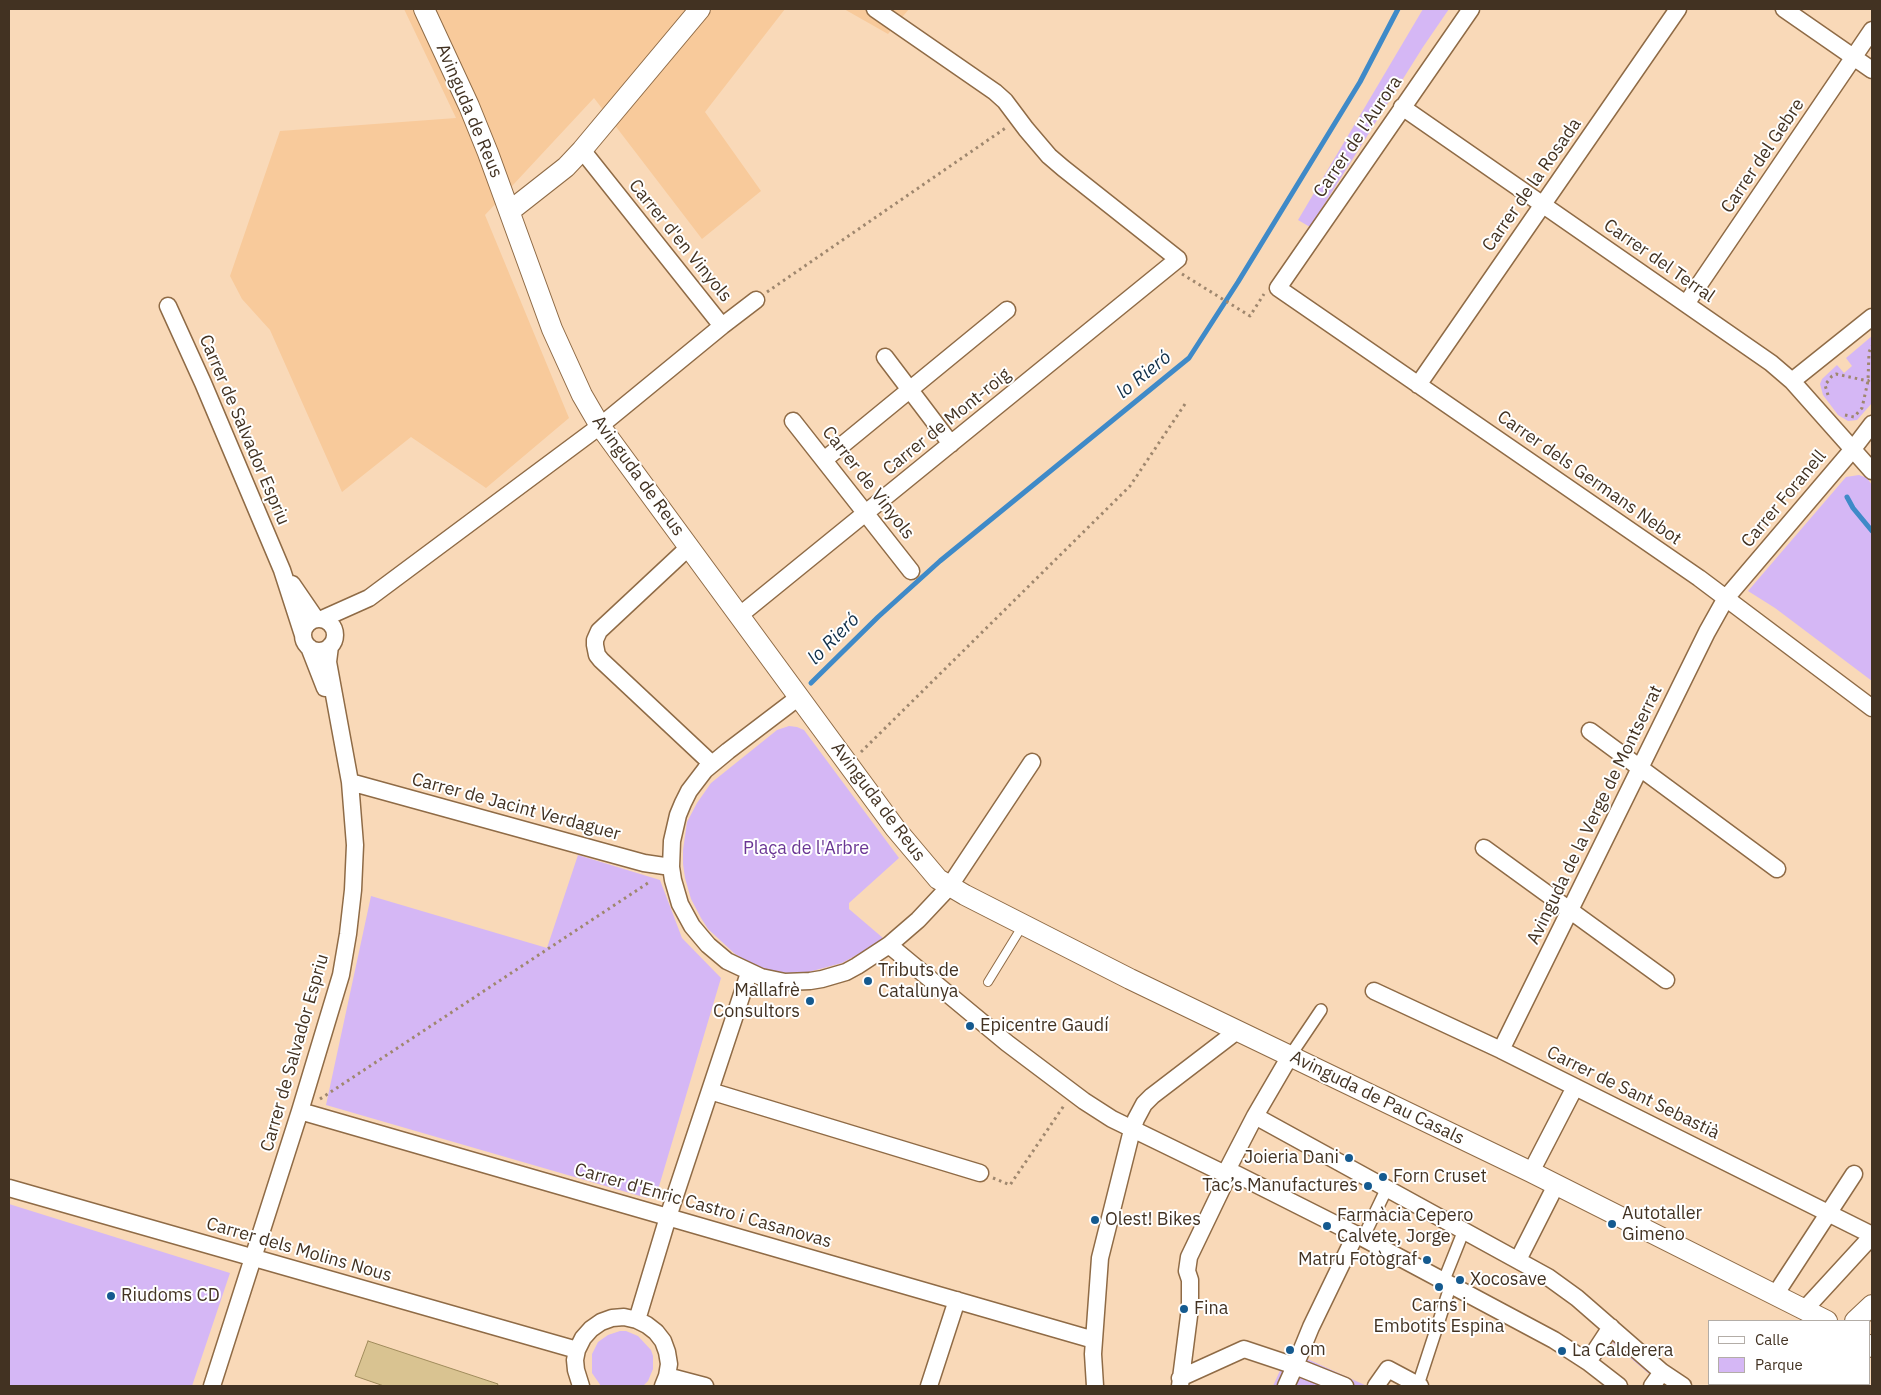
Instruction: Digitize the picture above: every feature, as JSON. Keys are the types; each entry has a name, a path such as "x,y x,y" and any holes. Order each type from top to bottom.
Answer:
{"street":[{"name":"Avinguda de Reus","path":"424,9 469,106 510,211 552,329 582,395 600,426 918,858 938,879 949,887"},
{"path":"510,211 566,167 582,150 700,9"},
{"path":"875,9 982,82 1005,101 1049,156 1178,259"},
{"name":"Carrer de l'Aurora","path":"1278,288 1471,9"},
{"name":"Carrer de la Rosada","path":"1418,385 1678,9"},
{"path":"1784,9 1872,70"},
{"name":"Carrer del Gebre","path":"1686,304 1872,30"},
{"name":"Carrer del Terral","path":"1402,107 1753,349 1792,381 1872,471"},
{"name":"Carrer d'en Vinyols","path":"368,598 600,426 722,326 582,150"},
{"name":"Carrer de Mont-roig","path":"740,616 1178,259"},
{"name":"Carrer dels Germans Nebot","path":"1278,288 1684,568 1872,708"},
{"path":"722,326 756,300"},
{"name":"Carrer de Salvador Espriu","path":"168,306 203,382 282,570 306,641 338,722"},
{"path":"824,460 1007,310"},
{"path":"1792,381 1872,317"},
{"path":"885,357 951,444"},
{"name":"Carrer de Vinyols","path":"793,421 911,571"},
{"name":"Carrer Foranell","path":"1726,598 1853,449 1872,424"},
{"path":"689,547 599,631 594,646 601,660 712,764"},
{"name":"Carrer de Salvador Espriu","path":"282,570 319,619"},
{"path":"368,598 332,640 320,650 306,641 306,627 319,619 368,598"},
{"name":"Avinguda de la Verge de Montserrat","path":"1500,1050 1641,769 1707,632 1726,598"},
{"path":"319,619 332,627 332,640"},
{"name":"Carrer de Salvador Espriu","path":"212,1386 300,1112 341,975 348,934 354,890 355,845 350,782 328,662 332,640"},
{"path":"800,697 712,764 696,780 678,815 672,841 671,867 678,898 692,926 717,953 749,973 785,982 810,982 857,966 889,945 918,920 949,887 1032,762"},
{"path":"1590,731 1777,869"},
{"name":"Carrer de Jacint Verdaguer","path":"350,782 644,863 671,867"},
{"path":"1484,848 1666,980"},
{"name":"Avinguda de Pau Casals","path":"949,887 1237,1031 1531,1172 1775,1295 1809,1316 1823,1320"},
{"path":"889,945 1007,1043 1112,1120 1225,1174"},
{"path":"636,1320 749,973"},
{"name":"Carrer de Sant Sebastià","path":"1374,991 1500,1050 1872,1235"},
{"path":"1180,1382 1190,1308 1190,1280 1187,1262 1226,1180 1225,1174 1255,1116 1290,1056 1321,1010"},
{"path":"1095,1386 1093,1368 1094,1340 1100,1258 1132,1130 1144,1104 1237,1031"},
{"path":"1531,1172 1575,1087"},
{"path":"710,1092 980,1173"},
{"name":"Carrer d'Enric Castro i Casanovas","path":"300,1112 1094,1340"},
{"path":"1255,1116 1464,1230 1561,1286 1662,1372 1682,1386"},
{"path":"1225,1174 1230,1171 1448,1282 1554,1340 1588,1362 1619,1386"},
{"path":"1775,1295 1854,1174"},
{"path":"1518,1260 1556,1185"},
{"name":"Carrer dels Molins Nous","path":"9,1188 577,1350"},
{"path":"1286,1386 1311,1327 1387,1188"},
{"path":"1376,1386 1388,1369 1419,1386 1464,1230"},
{"path":"1809,1316 1872,1235"},
{"path":"929,1386 957,1300"},
{"path":"1856,1320 1872,1305"},
{"path":"581,1386 576,1370 577,1350 587,1334 601,1322 612,1318 624,1317 647,1325 656,1332 663,1342 668,1358 665,1381 705,1386"},
{"path":"1588,1362 1611,1327"},
{"path":"1180,1382 1244,1349 1295,1366 1345,1386"},
{"path":"1652,1386 1662,1372"},
{"path":"1180,1382 1195,1386"}],"lane":[{"path":"988,982 1023,925"}],"path":[{"path":"756,300 1019,119"},
{"path":"1178,259 1179,272 1250,316 1268,287 1278,288"},
{"path":"1840,412 1846,416 1854,417 1862,408 1868,381 1869,352 1872,346"},
{"path":"1831,401 1826,391 1826,386 1832,376 1836,374 1868,381 1872,378"},
{"path":"849,765 1130,486 1185,404"},
{"path":"300,1112 671,867"},
{"path":"980,1173 1010,1185 1072,1092"}],"shaded area":[{"path":"404,9 785,9 705,112 761,191 702,239 594,98 485,215 569,418 486,488 411,437 342,492 270,330 242,299 230,276 280,131 456,118"},
{"path":"844,9 909,9 888,34"}],"green space":[{"path":"1423,9 1449,9 1310,227 1298,220"},
{"path":"1872,336 1872,403 1857,420 1848,421 1838,415 1823,395 1820,384 1822,379 1837,365 1844,373 1852,366 1846,358"},
{"path":"1859,475 1867,478 1872,485 1872,681 1775,608 1748,591 1846,477"},
{"name":"Plaça de l'Arbre","path":"789,726 804,730 899,858 849,903 849,909 883,938 873,946 842,963 801,974 774,972 753,964 735,954 708,929 691,899 683,864 687,822 711,783 777,730"},
{"path":"578,855 660,880 682,938 721,978 657,1193 647,1198 326,1105 371,896 547,948"},
{"name":"Riudoms CD","path":"9,1204 230,1273 192,1386 9,1386"},
{"path":"626,1331 638,1336 651,1350 653,1369 648,1381 643,1386 601,1386 592,1373 592,1354 598,1342 608,1335"},
{"path":"1610,1333 1658,1374 1655,1379 1607,1338"},
{"path":"1294,1353 1367,1386 1273,1386 1283,1364"}],"building":[{"path":"368,1341 498,1384 497,1386 384,1386 355,1376"}],"waterway":[{"name":"lo Rieró","path":"811,683 878,617 940,561 1189,358 1238,282 1360,82 1398,9"},
{"path":"1847,497 1853,508 1872,531"}],"place":[{"name":"Tributs de Catalunya","path":"868,981"},
{"name":"Mallafrè Consultors","path":"810,1001"},
{"name":"Epicentre Gaudí","path":"970,1026"},
{"name":"Joieria Dani","path":"1349,1158"},
{"name":"Forn Cruset","path":"1383,1177"},
{"name":"Tac’s Manufactures","path":"1368,1186"},
{"name":"Olest! Bikes","path":"1095,1220"},
{"name":"Autotaller Gimeno","path":"1612,1224"},
{"name":"Farmàcia Cepero Calvete, Jorge","path":"1327,1226"},
{"name":"Matru Fotògraf","path":"1427,1260"},
{"name":"Xocosave","path":"1460,1280"},
{"name":"Carns i Embotits Espina","path":"1439,1287"},
{"name":"Riudoms CD","path":"111,1296"},
{"name":"Fina","path":"1184,1309"},
{"name":"om","path":"1290,1350"},
{"name":"La Calderera","path":"1562,1351"}]}
